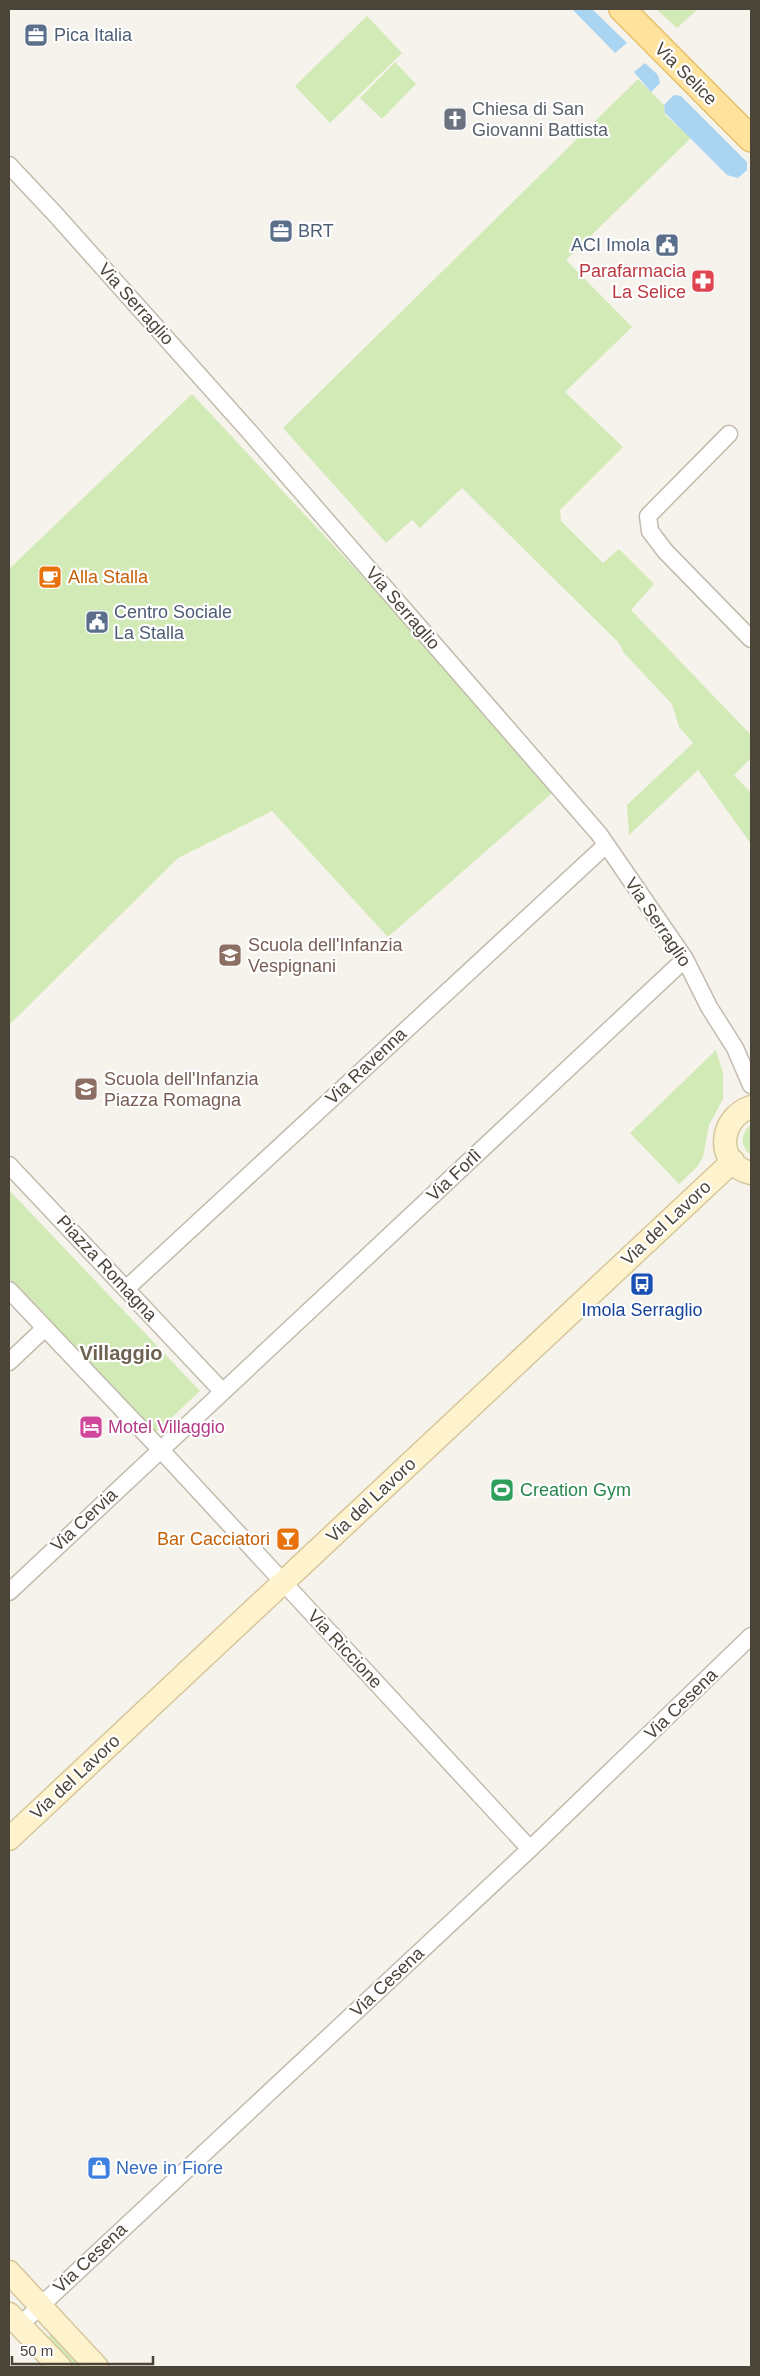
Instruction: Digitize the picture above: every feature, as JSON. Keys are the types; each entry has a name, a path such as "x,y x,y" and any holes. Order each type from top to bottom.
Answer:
{"main road":[{"name":"Via Selice","path":"622,9 751,139"},
{"name":"Via del Lavoro","path":"9,1839 283,1583 742,1167 725,1144 729,1125 742,1111 751,1107"},
{"path":"9,2272 97,2367"},
{"path":"14,2320 60,2367"}],"street":[{"name":"Via Serraglio","path":"9,165 247,429 606,844 685,959 709,1007 735,1048 751,1086"},
{"path":"729,434 648,516 650,531 665,551 751,639"},
{"name":"Via Ravenna","path":"127,1288 606,844"},
{"name":"Via Forlì","path":"222,1391 685,959"},
{"name":"Piazza Romagna","path":"9,1165 127,1288 222,1391"},
{"path":"9,1290 160,1449 222,1391"},
{"path":"9,1362 45,1328"},
{"name":"Via Riccione","path":"160,1449 530,1849"},
{"name":"Via Cervia","path":"9,1592 160,1449"},
{"name":"Via Cesena","path":"14,2320 40,2305 530,1849 751,1636"}],"green space":[{"path":"656,9 698,9 677,28"},
{"path":"367,16 402,53 330,123 295,86"},
{"path":"395,62 416,84 382,119 360,98"},
{"path":"638,79 664,105 665,115 691,138 566,260 632,327 565,392 623,447 560,510 561,521 603,563 619,549 654,584 631,610 751,735 751,758 734,775 751,793 751,844 698,770 629,835 627,805 693,743 679,727 672,704 624,653 619,643 462,488 420,528 412,520 386,543 283,428"},
{"path":"192,394 559,787 388,937 272,811 178,858 9,1025 9,569"},
{"path":"716,1050 723,1073 723,1099 709,1125 703,1157 697,1167 679,1184 630,1133"},
{"path":"751,1125 751,1155 743,1144 743,1136"},
{"path":"9,1190 200,1391 155,1433 9,1279"},
{"path":"52,2333 84,2367 76,2367 48,2338"}],"water":[{"path":"572,9 592,9 627,43 615,53"},
{"path":"645,63 658,75 660,83 651,92 634,72"},
{"path":"674,95 681,96 747,162 747,170 738,178 727,175 665,113 664,105"}],"place":[{"name":"Pica Italia","path":"36,35"},
{"name":"Chiesa di San Giovanni Battista","path":"455,119"},
{"name":"BRT","path":"281,231"},
{"name":"ACI Imola","path":"667,245"},
{"name":"Parafarmacia La Selice","path":"703,281"},
{"name":"Alla Stalla","path":"50,577"},
{"name":"Centro Sociale La Stalla","path":"97,622"},
{"name":"Scuola dell'Infanzia Vespignani","path":"230,955"},
{"name":"Scuola dell'Infanzia Piazza Romagna","path":"86,1089"},
{"name":"Imola Serraglio","path":"642,1284"},
{"name":"Motel Villaggio","path":"91,1427"},
{"name":"Creation Gym","path":"502,1490"},
{"name":"Bar Cacciatori","path":"288,1539"},
{"name":"Neve in Fiore","path":"99,2168"}],"district":[{"name":"Villaggio","path":"121,1353"}]}
